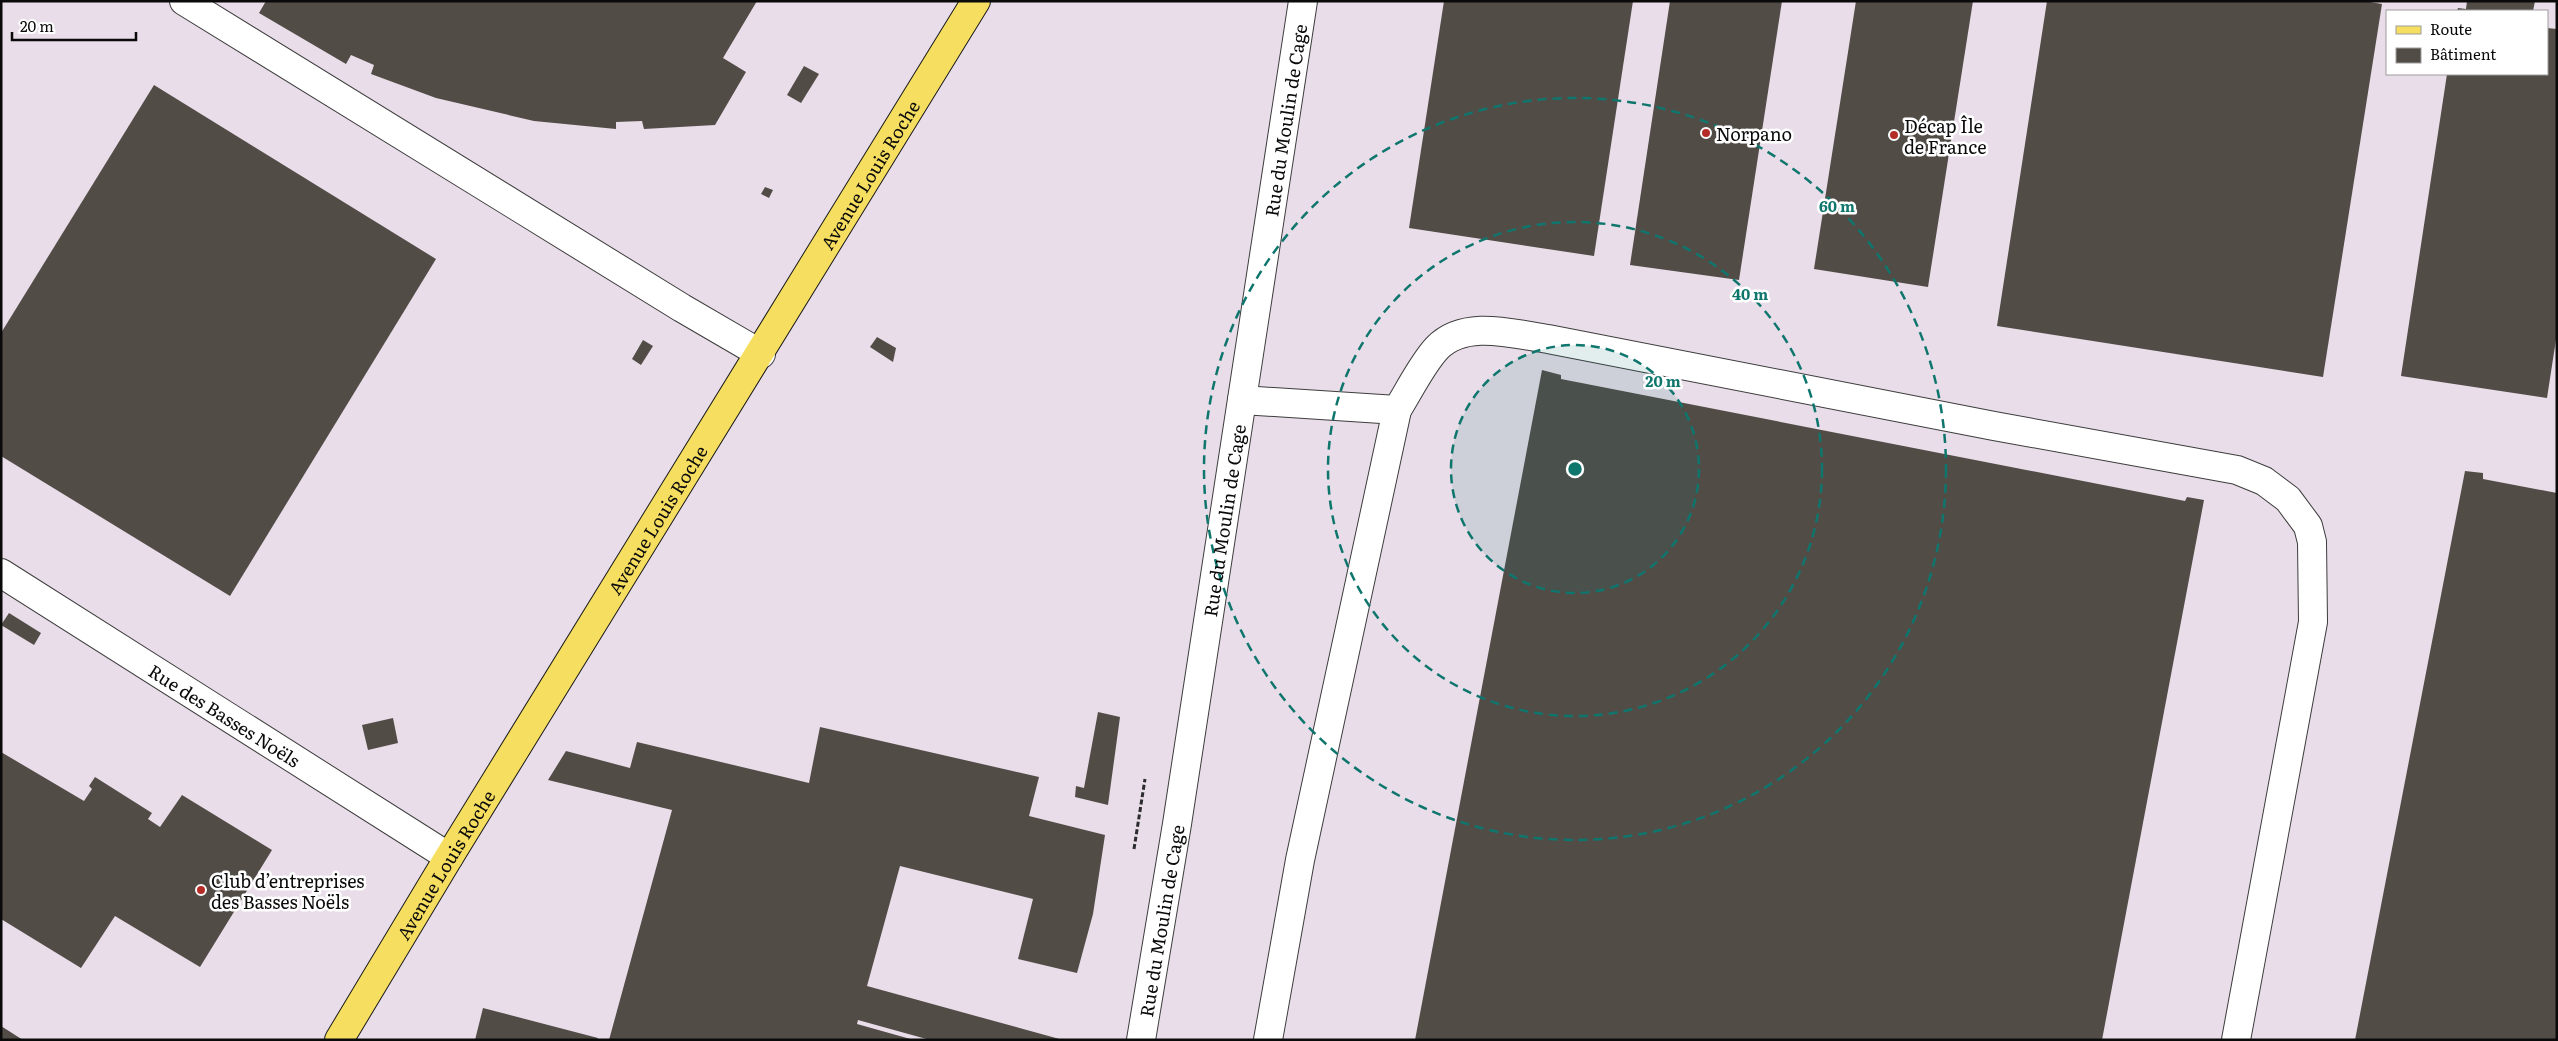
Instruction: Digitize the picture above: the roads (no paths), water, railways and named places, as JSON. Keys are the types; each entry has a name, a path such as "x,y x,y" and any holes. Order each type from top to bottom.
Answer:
{"main road":[{"name":"Avenue Louis Roche","path":"339,1040 449,856 761,354 976,1"}],"street":[{"path":"184,1 673,303 761,354"},
{"name":"Rue du Moulin de Cage","path":"1141,1040 1303,1"},
{"path":"1268,1040 1300,860 1397,410 1437,348 1450,338 1469,332 1492,331 1548,339 1994,426 2236,470 2264,481 2288,499 2308,526 2312,542 2313,622 2236,1040"},
{"path":"1242,400 1397,410"},
{"name":"Rue des Basses Noëls","path":"1,573 449,856"}],"place":[{"name":"Norpano","path":"1706,133"},
{"name":"Décap Île de France","path":"1894,135"},
{"name":"Club d’entreprises des Basses Noëls","path":"201,890"}]}
